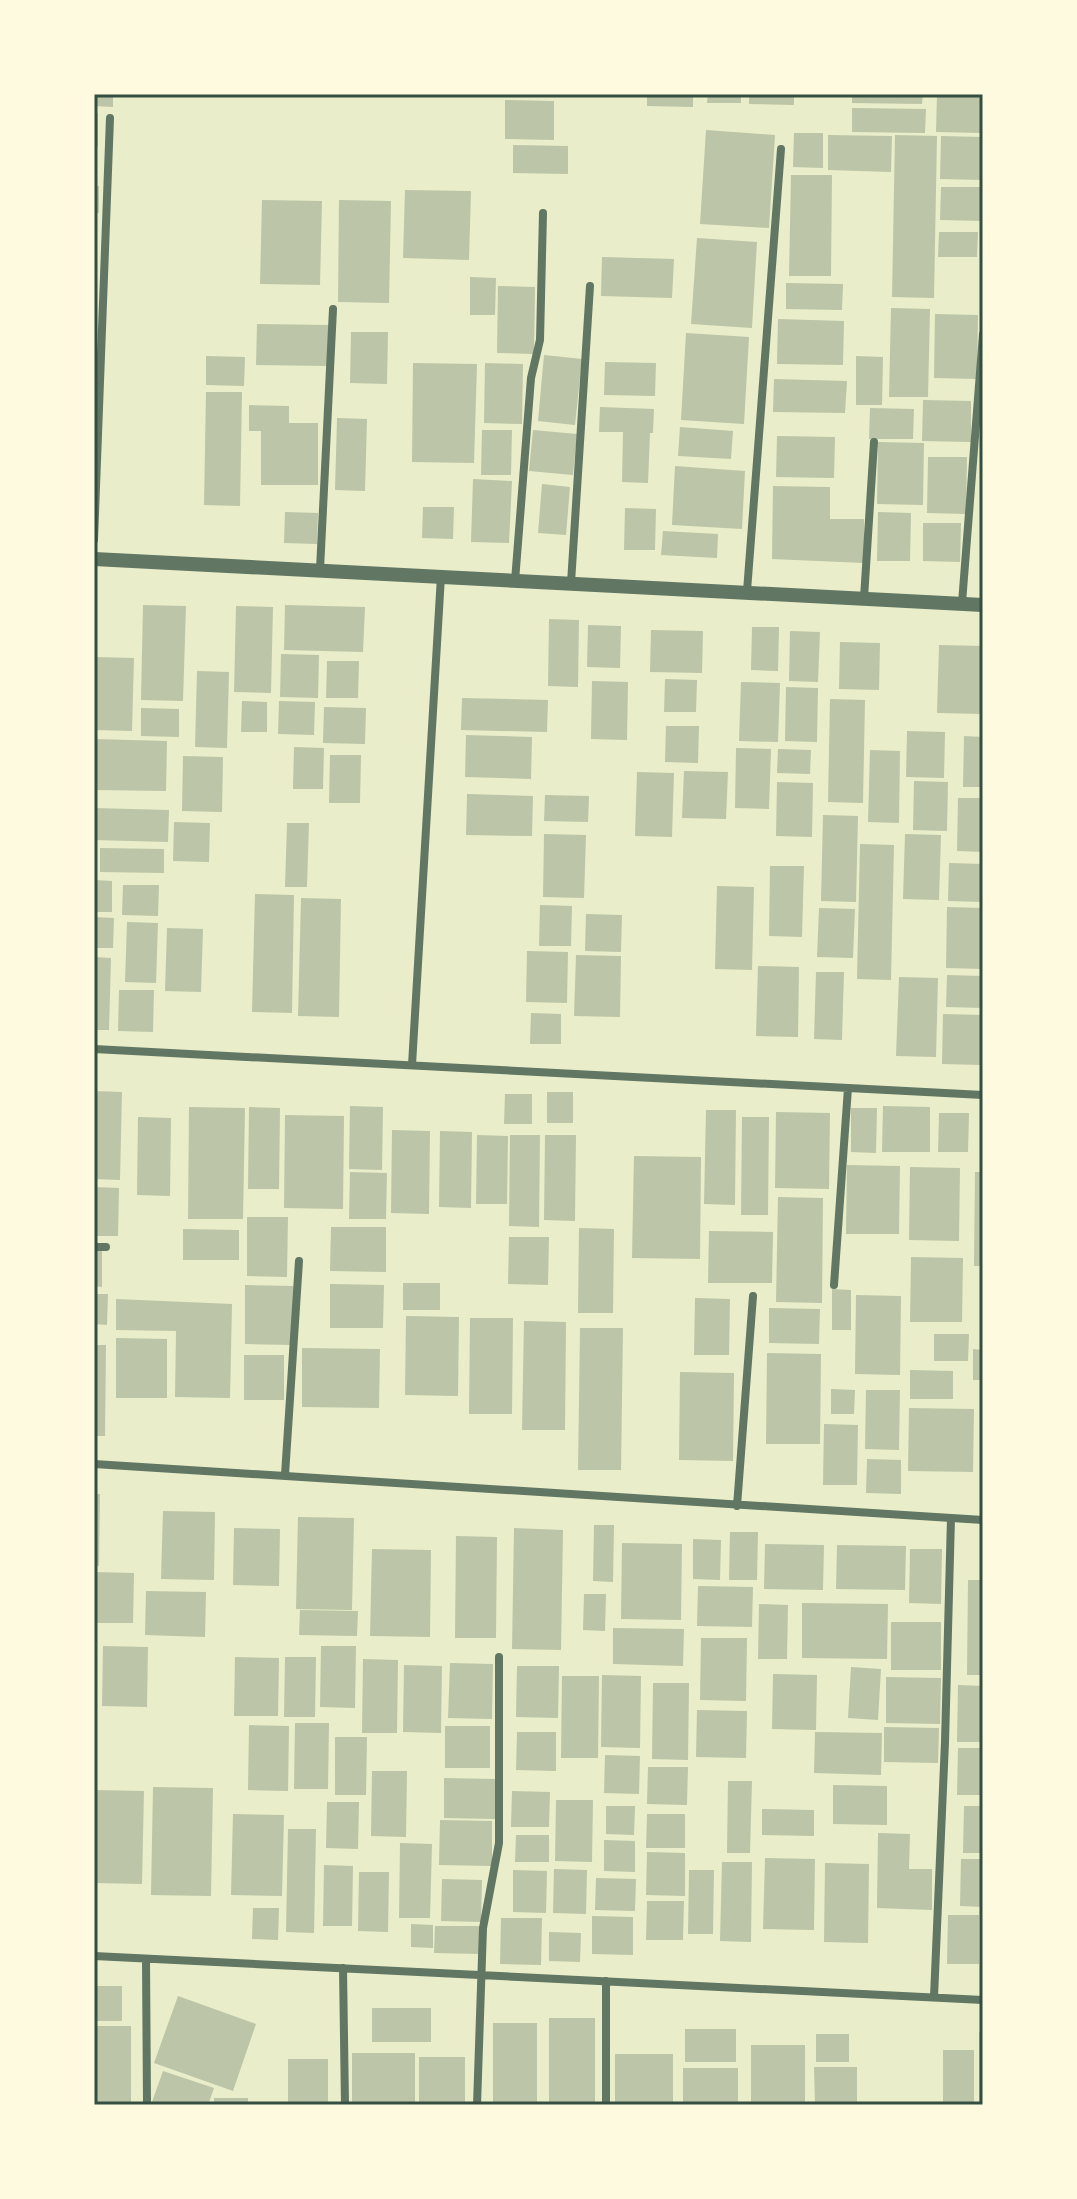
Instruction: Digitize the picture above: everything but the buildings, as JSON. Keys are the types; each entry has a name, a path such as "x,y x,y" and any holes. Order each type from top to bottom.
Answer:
{"street":[{"path":"94,540 110,118"},
{"path":"747,591 781,149"},
{"path":"515,581 531,378 540,340 543,213"},
{"path":"571,583 590,286"},
{"path":"320,569 333,309"},
{"path":"962,603 983,334"},
{"path":"864,598 874,442"},
{"path":"94,559 983,605"},
{"path":"412,1065 441,576"},
{"path":"94,1049 983,1095"},
{"path":"834,1285 848,1088"},
{"path":"94,1247 106,1247"},
{"path":"285,1475 299,1261"},
{"path":"737,1506 753,1296"},
{"path":"94,1464 983,1520"},
{"path":"934,1997 951,1518"},
{"path":"477,2105 483,1928 499,1854 499,1657"},
{"path":"94,1956 983,2000"},
{"path":"146,1959 147,2105"},
{"path":"343,1968 345,2105"},
{"path":"606,1981 606,2105"}]}
